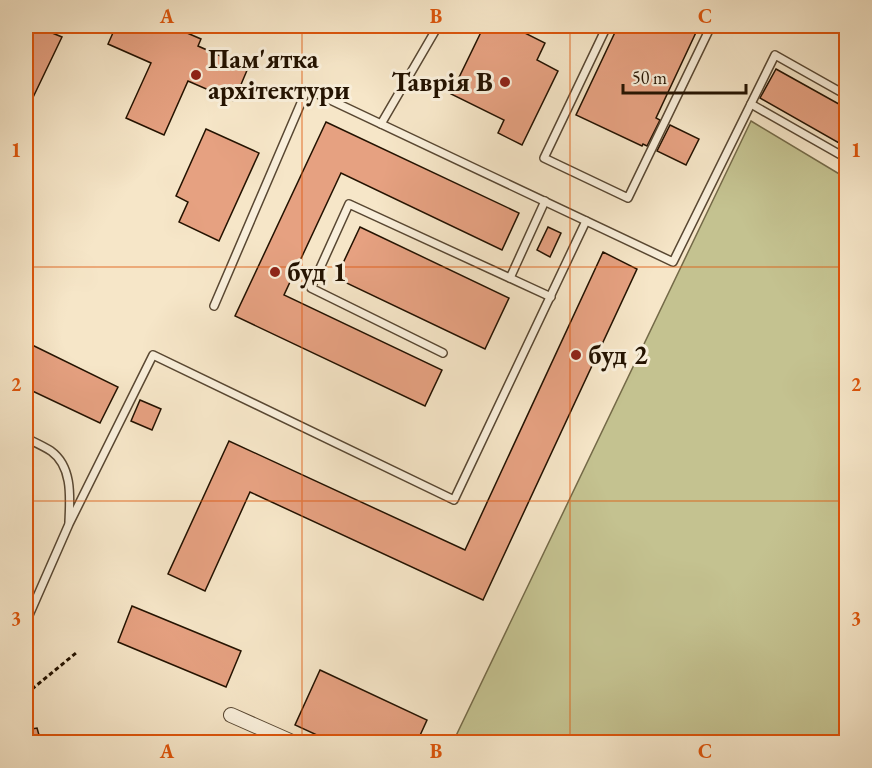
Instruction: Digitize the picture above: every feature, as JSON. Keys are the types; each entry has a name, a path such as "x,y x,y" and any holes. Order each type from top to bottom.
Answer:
{"street":[{"path":"231,715 292,742"}],"lane":[{"path":"381,124 438,26"},
{"path":"561,26 569,29 571,26"},
{"path":"607,26 544,158 628,198 711,26"},
{"path":"214,306 307,89 673,262 775,55 846,95"},
{"path":"751,104 846,158"},
{"path":"510,278 545,201"},
{"path":"442,353 311,288 349,204 550,297"},
{"path":"26,622 69,524 153,355 454,500 586,221"},
{"path":"26,438 51,452 60,460 70,488 69,524"}],"path":[{"path":"26,694 76,653"}],"shaded area":[{"path":"751,121 846,178 846,742 453,742"}],"building":[{"path":"35,26 62,37 26,112 26,45"},
{"name":"Пам'ятка архітектури","path":"116,26 171,26 201,39 198,46 248,68 234,101 188,81 164,135 126,118 151,63 108,44"},
{"name":"Таврія В","path":"484,26 511,26 545,43 537,60 558,71 522,145 498,133 504,120 451,94"},
{"path":"618,26 699,26 656,118 660,120 647,146 643,144 642,146 576,115"},
{"path":"776,69 846,108 846,147 760,98"},
{"name":"буд 1","path":"326,122 519,213 502,250 341,173 284,295 442,370 425,406 235,316"},
{"path":"670,125 699,139 686,165 657,151"},
{"path":"206,129 259,153 219,241 179,222 188,202 176,196"},
{"path":"360,227 509,298 485,349 336,278"},
{"path":"548,227 561,233 550,257 537,250"},
{"name":"буд 2","path":"603,252 637,269 483,600 250,492 205,591 168,574 229,441 465,550"},
{"path":"26,342 118,387 100,423 26,388"},
{"path":"140,400 161,409 152,430 131,421"},
{"path":"132,606 241,651 226,687 118,642"},
{"path":"320,670 427,720 417,742 332,742 295,725"},
{"path":"37,728 41,742 26,742 26,730"}],"place":[{"name":"Пам'ятка архітектури","path":"196,75"},
{"name":"Таврія В","path":"505,82"},
{"name":"буд 1","path":"275,272"},
{"name":"буд 2","path":"576,355"}]}
